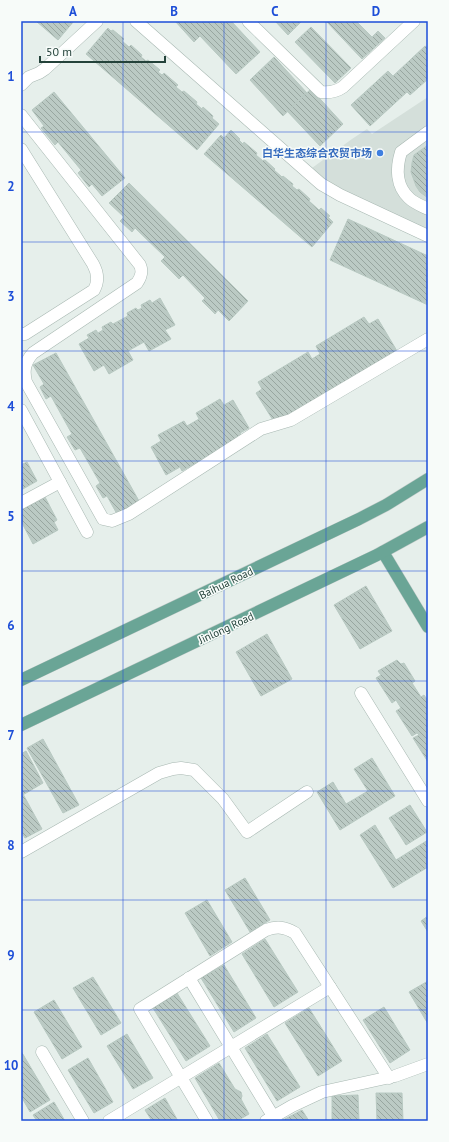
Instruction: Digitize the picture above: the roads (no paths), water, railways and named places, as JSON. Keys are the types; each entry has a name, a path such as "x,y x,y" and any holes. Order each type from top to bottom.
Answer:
{"main road":[{"name":"Baihua Road","path":"21,680 359,519 386,505 428,479"},
{"name":"Jinlong Road","path":"21,725 383,552 428,527"},
{"path":"383,552 428,627"}],"street":[{"path":"24,77 39,74 97,21"},
{"path":"136,21 321,184 340,195 428,236"},
{"path":"248,21 321,92 327,93 338,91 343,87 414,21"},
{"path":"21,115 142,269 142,276 137,283 33,353 29,358 25,369 26,382 103,520 112,522 129,514 261,429 291,420 428,339"},
{"path":"428,132 401,152 397,169 400,186 407,196 428,209"},
{"path":"21,149 93,264 98,276 98,281 94,290 25,334 21,334"},
{"path":"21,410 87,532"},
{"path":"21,503 60,482"},
{"path":"361,692 428,801"},
{"path":"21,852 159,773 173,769 181,768 194,770 223,799 247,832 307,792"},
{"path":"207,1121 140,1009 266,930 280,927 295,933 389,1078"},
{"path":"189,978 231,1047 272,1120 292,1106 322,1092 389,1078 428,1064"},
{"path":"108,1121 330,987"},
{"path":"42,1052 83,1121"}],"place":[{"name":"白华生态综合农贸市场","path":"380,153"}]}
